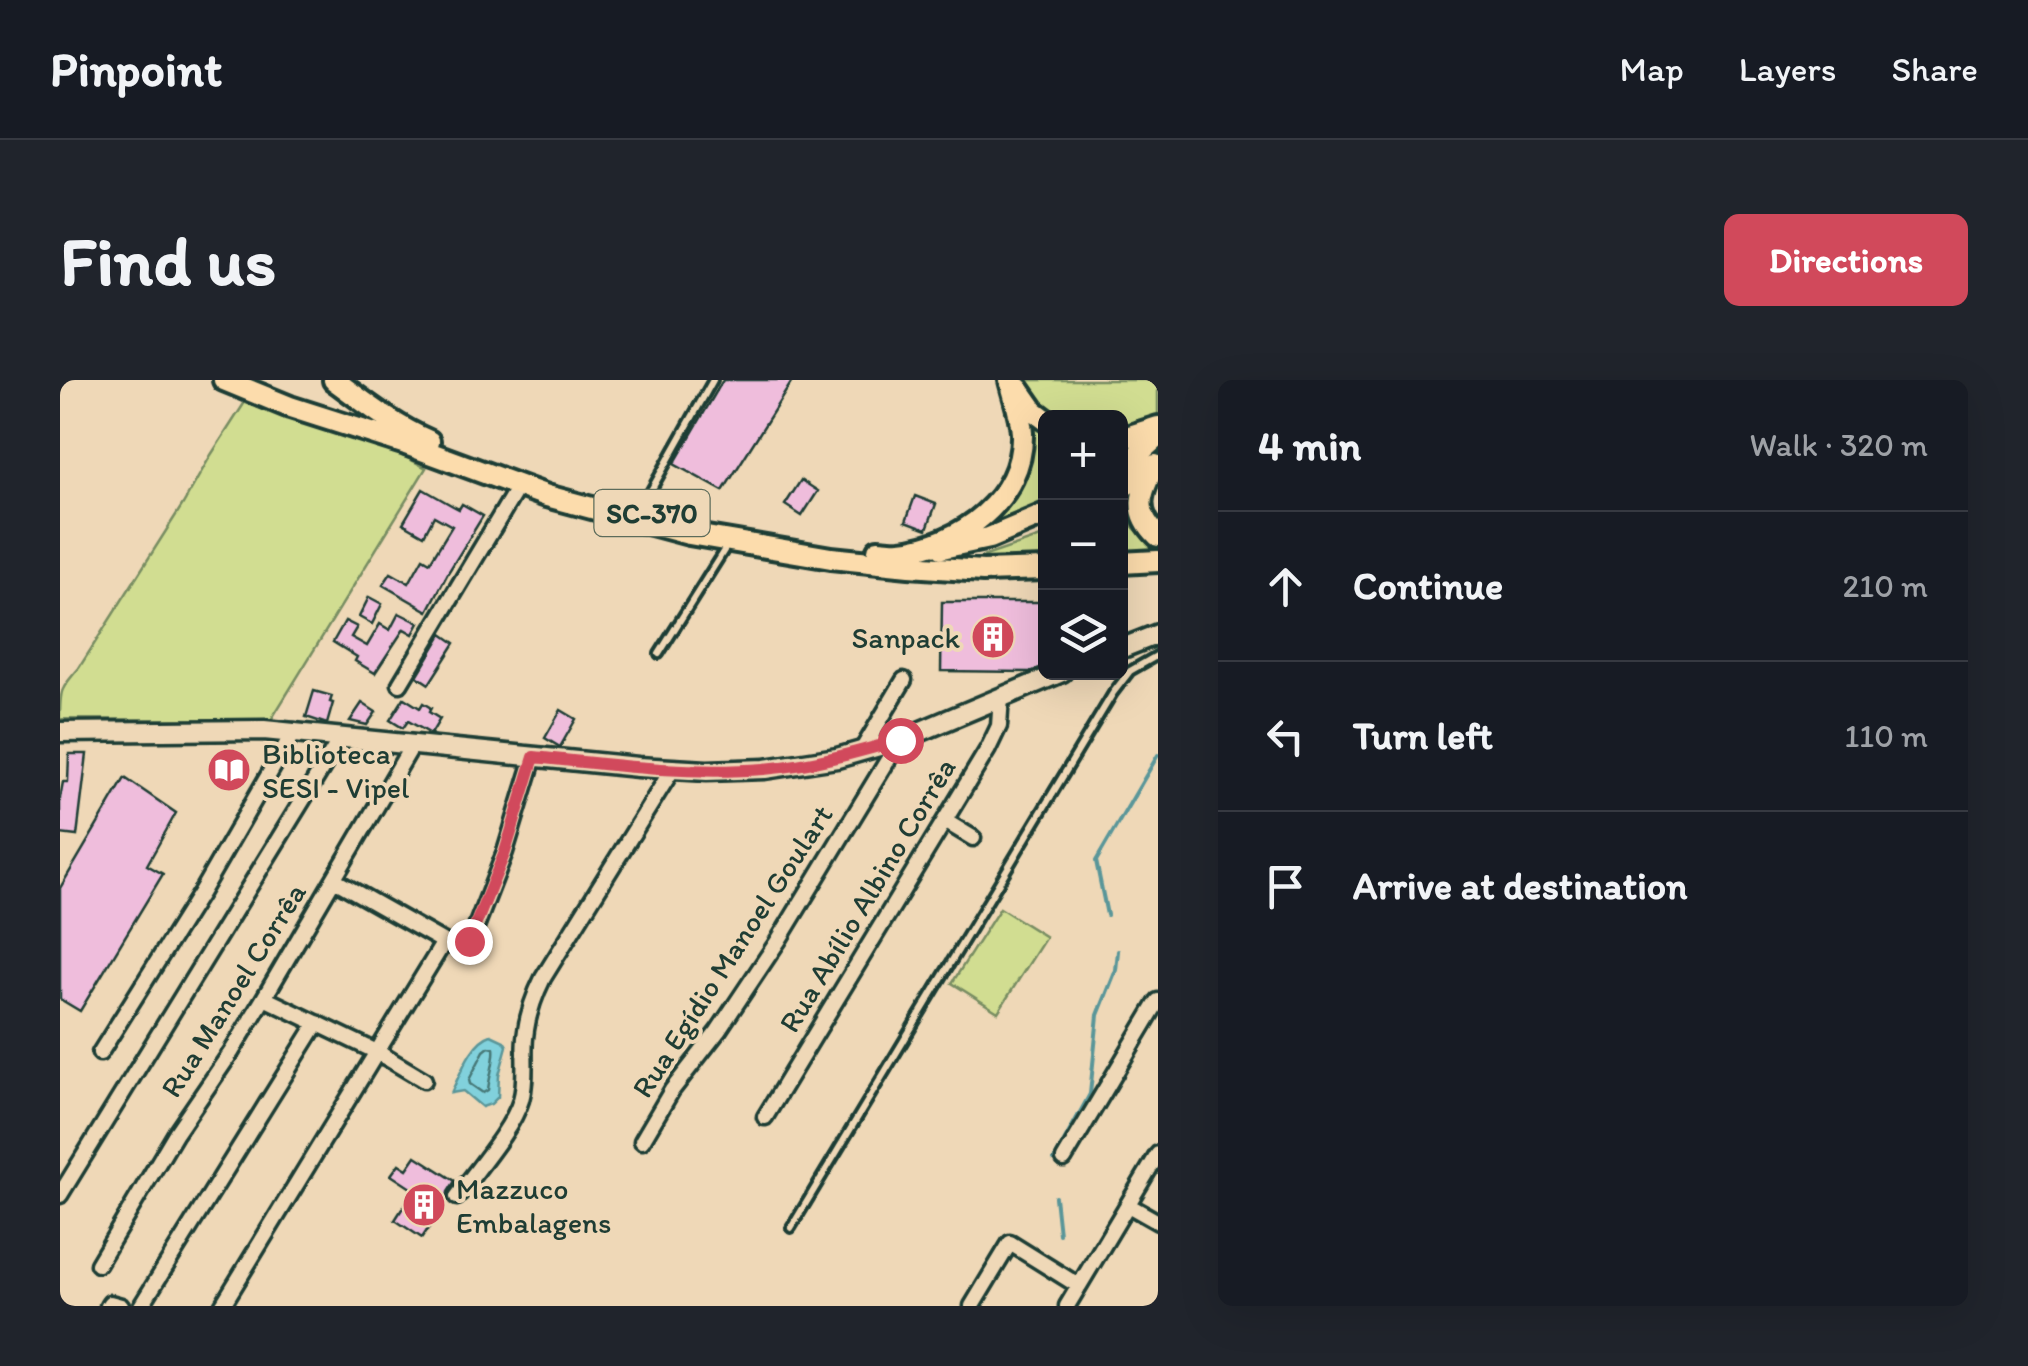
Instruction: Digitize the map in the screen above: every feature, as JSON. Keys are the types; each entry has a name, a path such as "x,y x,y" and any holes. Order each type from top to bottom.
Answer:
{"main road":[{"name":"SC-370","path":"224,380 290,407 548,496 730,541 831,558 954,559 1038,533"},
{"name":"SC-370","path":"334,380 413,434 440,446 552,486 640,510 904,559 983,570 1038,569"},
{"name":"SC-370","path":"904,559 973,524 996,504 1010,482 1018,462 1022,430 1012,380"},
{"path":"1012,380 1038,415"},
{"path":"1128,437 1158,427"},
{"path":"1128,463 1158,436"},
{"path":"1128,483 1156,464"},
{"path":"1156,464 1143,488 1141,510 1158,536"},
{"name":"SC-370","path":"904,559 989,538 1038,517"},
{"path":"1128,563 1158,561"}],"street":[{"path":"400,684 519,485"},
{"path":"1128,646 1158,634"},
{"path":"862,752 904,680"},
{"path":"60,732 294,732 672,770 765,769 862,752 900,740 1042,680"},
{"name":"Rua Abílio Albino Corrêa","path":"764,1117 995,737 1001,697"},
{"path":"100,1053 202,892 294,732"},
{"path":"60,1195 342,736"},
{"name":"Rua Egídio Manoel Goulart","path":"642,1141 672,1090 718,1031 778,941 900,740"},
{"name":"Rua Manoel Corrêa","path":"98,1264 176,1133 232,1052 412,744"},
{"path":"334,880 444,942 464,944 472,937 505,852 534,757"},
{"path":"458,1197 520,1103 528,1016 538,988 672,770"},
{"path":"945,821 973,838"},
{"path":"222,1306 444,942"},
{"path":"264,998 377,1052 424,1080"},
{"path":"1064,1159 1158,1001"},
{"path":"141,1306 317,1023"},
{"path":"1067,1306 1158,1154"},
{"path":"1128,1205 1158,1222"},
{"path":"972,1306 1010,1243 1079,1286"},
{"path":"108,1306 121,1306"}],"lane":[{"path":"640,510 713,380"},
{"path":"659,654 730,541"},
{"path":"791,1228 1113,693 1130,671 1158,655"}],"green space":[{"path":"1024,380 1158,380 1158,419 1128,430 1128,410 1047,410"},
{"path":"247,399 260,407 391,449 426,468 271,720 60,719 65,686"},
{"path":"1029,424 1038,430 1038,509 981,530 1015,494 1027,460"},
{"path":"1135,485 1129,508 1132,526 1152,545 1158,545 1158,553 1128,555 1128,490"},
{"path":"1038,538 1038,560 965,563"},
{"path":"1000,908 1046,937 998,1012 952,983"}],"water":[{"path":"491,1035 507,1046 498,1097 482,1107 463,1091 451,1093 472,1051"}],"building":[{"path":"723,380 793,380 723,491 674,464"},
{"path":"801,480 818,491 802,516 785,505"},
{"path":"423,489 459,509 462,504 483,516 428,611 383,585 391,573 409,583 423,558 430,562 452,526 434,516 424,535 403,523"},
{"path":"915,496 936,504 927,529 906,521"},
{"path":"369,597 382,604 372,624 359,617"},
{"name":"Sanpack","path":"942,602 1038,602 1038,669 1031,672 941,671"},
{"path":"399,613 419,623 413,634 404,629 375,673 333,642 345,621 357,627 351,637 367,646 380,624 390,630"},
{"path":"442,634 455,643 429,684 417,676"},
{"path":"314,691 332,696 327,724 306,717"},
{"path":"404,698 420,708 423,703 440,719 431,734 408,721 403,728 390,720"},
{"path":"362,703 376,712 367,725 350,721"},
{"path":"561,710 576,719 560,747 545,738"},
{"path":"69,754 87,754 77,836 60,834 60,798 63,782 68,782"},
{"name":"Biblioteca SESI - Vipel","path":"217,760 240,760 240,780 217,780"},
{"path":"125,778 176,813 147,865 163,874 80,1011 60,999 60,888"},
{"name":"Mazzuco Embalagens","path":"416,1156 455,1181 422,1238 395,1220 414,1190 391,1175 399,1164 407,1169"}],"waterway":[{"path":"1107,915 1096,861 1158,755"},
{"path":"1054,1160 1090,1094 1098,1015 1116,970 1118,951"},
{"path":"1055,1197 1059,1234"}],"place":[{"name":"Sanpack","path":"993,637"},
{"name":"Biblioteca SESI - Vipel","path":"229,770"},
{"name":"Mazzuco Embalagens","path":"424,1205"}],"route":[{"path":"469,941 505,852 534,757 672,770 765,769 862,752 900,740"}]}
